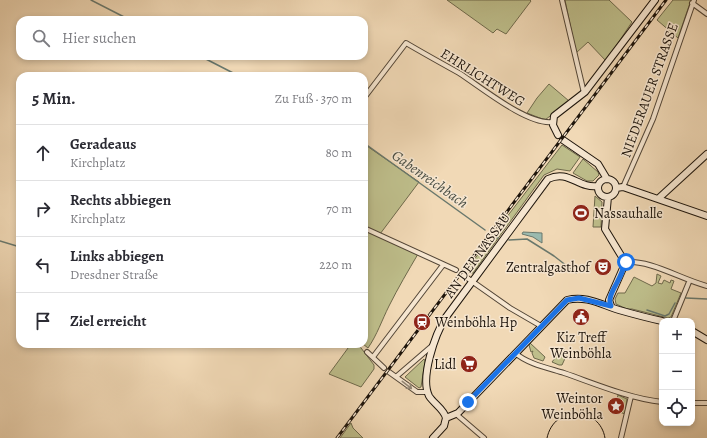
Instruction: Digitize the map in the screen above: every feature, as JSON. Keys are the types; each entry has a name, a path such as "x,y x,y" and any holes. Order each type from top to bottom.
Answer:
{"main road":[{"path":"558,135 553,128 552,122 556,114 584,93 655,0"},
{"path":"564,140 598,164 605,174 606,179"},
{"path":"659,198 707,154"},
{"name":"AN DER NASSAU","path":"428,392 426,376 441,324 548,179 568,176 586,186 598,186"},
{"path":"608,197 600,194 598,186 601,181 606,179 612,181 616,188"},
{"path":"616,188 623,187 707,215"},
{"path":"608,197 613,194 616,188"},
{"path":"608,197 605,229 624,262 624,270 610,300 611,306"},
{"path":"446,418 456,414 567,300 579,298 659,320"},
{"path":"695,333 707,340"},
{"path":"428,392 432,400 445,414 446,418 444,426 433,438"}],"street":[{"path":"562,0 584,93"},
{"path":"693,2 707,14"},
{"name":"NIEDERAUER STRASSE","path":"623,187 652,119 693,2"},
{"name":"EHRLICHTWEG","path":"368,93 406,43 461,75 524,115 538,121 552,122"},
{"path":"368,230 456,270"},
{"path":"624,262 639,263 689,282 707,286"},
{"path":"373,357 443,265"},
{"path":"463,275 541,326"},
{"path":"674,318 689,282"},
{"path":"396,376 434,344"},
{"path":"367,352 379,365 384,368"},
{"path":"515,353 536,363 632,396 659,401"},
{"path":"389,372 417,392 428,392"},
{"path":"621,438 632,396"},
{"path":"695,403 707,403"},
{"path":"456,414 484,438"}],"green space":[{"path":"447,0 531,1 506,34 497,29 493,33"},
{"path":"565,0 609,0 632,22 606,61 588,42 576,53"},
{"path":"673,0 691,0 678,38 657,20"},
{"path":"549,84 569,101 545,120 527,113 537,98"},
{"path":"562,145 580,157 570,171 557,169 544,175 473,273 463,274"},
{"path":"368,147 419,182 380,234 368,228"},
{"path":"583,159 598,172 599,175 593,181 587,181 573,173"},
{"path":"595,196 602,202 601,227 593,227"},
{"path":"368,232 418,254 386,311 368,348"},
{"path":"657,274 661,276 658,283 662,284 664,280 670,283 671,280 674,281 671,289 681,293 671,317 668,318 627,309 616,304 615,299 618,293 625,293 634,277 652,286 656,283"},
{"path":"530,343 545,357 543,361 534,358 532,353 533,351 531,352 529,345"},
{"path":"348,348 361,348 374,365 374,369 361,387 329,374"},
{"path":"562,349 568,352 562,365 552,362"},
{"path":"424,359 425,361 421,387 419,388 405,377"},
{"path":"618,395 627,399 625,414 614,410"},
{"path":"351,423 353,428 363,438 340,438"}],"water":[{"path":"523,232 542,233 542,243 533,237 522,234"}],"waterway":[{"name":"Gabenreichbach","path":"91,0 122,16"},
{"name":"Gabenreichbach","path":"208,60 231,72"},
{"name":"Gabenreichbach","path":"368,146 485,230"},
{"name":"Gabenreichbach","path":"493,235 498,238"},
{"name":"Gabenreichbach","path":"509,240 527,239 554,256 576,273"},
{"path":"0,241 16,246"},
{"name":"Gabenreichbach","path":"686,298 707,299"},
{"name":"Gabenreichbach","path":"647,310 665,316 669,314 675,303"}],"tunnel":[{"path":"456,270 463,275"}],"tram line":[{"path":"547,438 551,427 558,419 577,413 586,415 595,420 601,427 605,438"}],"railway":[{"path":"337,438 666,0"}],"place":[{"name":"Nassauhalle","path":"581,213"},
{"name":"Zentralgasthof","path":"603,267"},
{"name":"Kiz Treff Weinböhla","path":"581,317"},
{"name":"Weinböhla Hp","path":"422,322"},
{"name":"Lidl","path":"469,364"},
{"name":"Weintor Weinböhla","path":"616,406"}],"route":[{"path":"468,402 567,300 579,298 593,300 611,306 611,296 624,270 624,262 626,262"}]}
